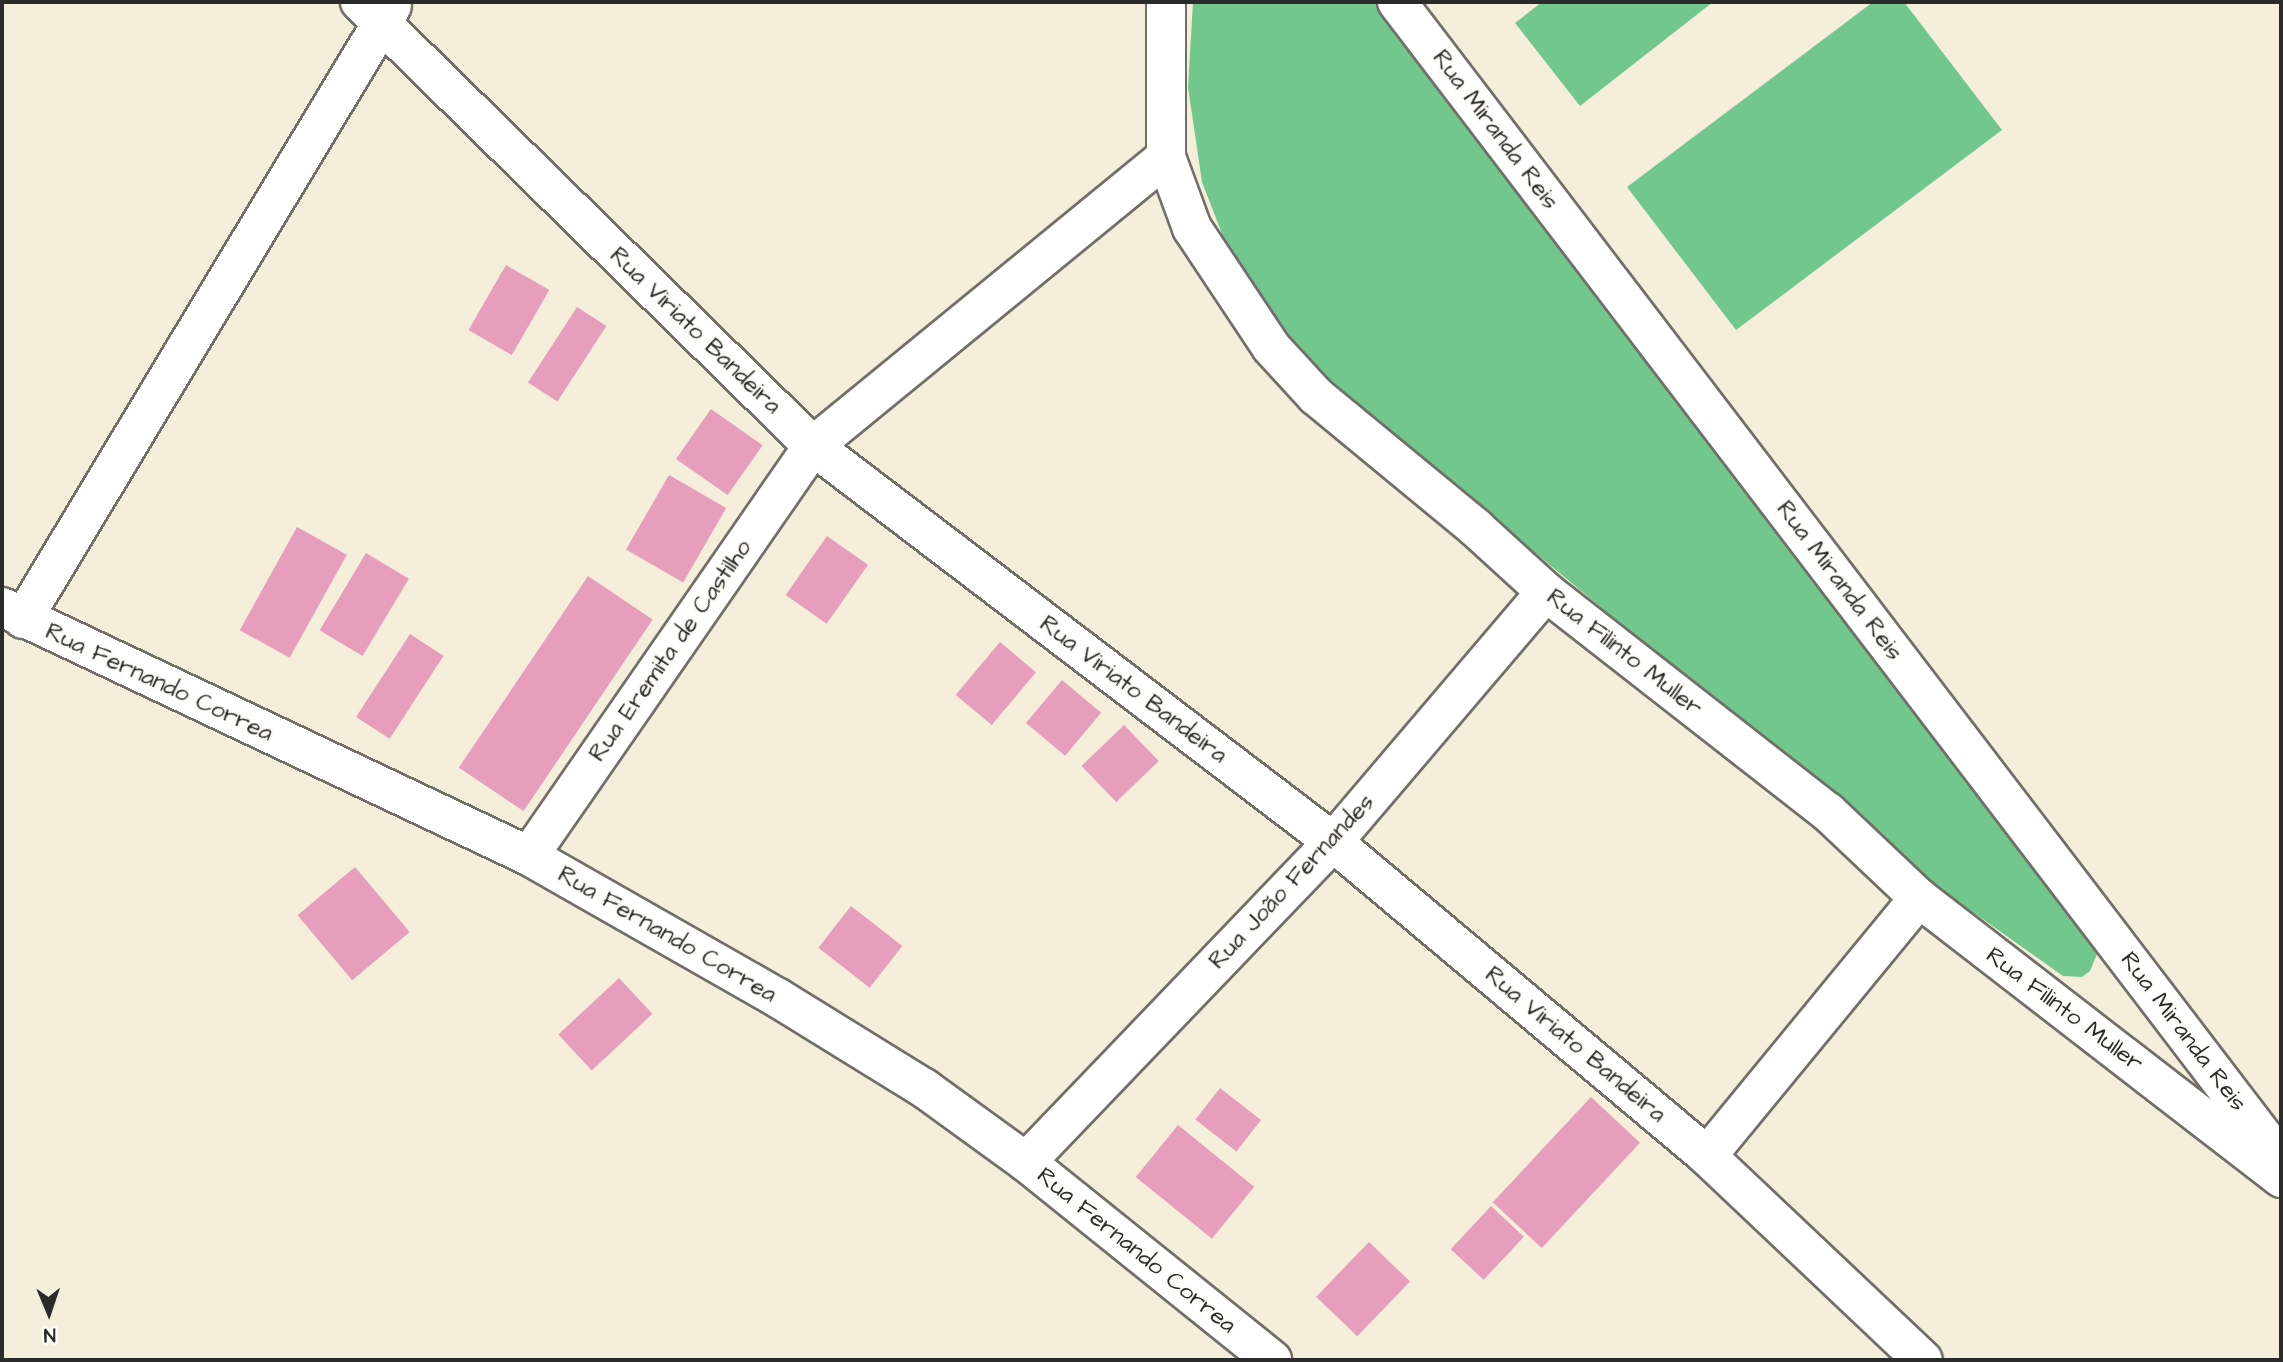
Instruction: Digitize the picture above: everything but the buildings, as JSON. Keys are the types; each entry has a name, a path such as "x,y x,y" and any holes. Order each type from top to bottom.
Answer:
{"street":[{"name":"Rua Filinto Muller","path":"1166,2 1166,157 1192,228 1271,347 1316,396 1476,528 1546,592 1828,813 1919,898 2281,1178"},
{"name":"Rua Miranda Reis","path":"1397,2 2281,1161"},
{"name":"Rua Viriato Bandeira","path":"379,10 813,446 1332,842 1707,1156 1923,1360"},
{"path":"12,613 379,10"},
{"name":"Rua Eremita de Castilho","path":"529,856 813,446 1166,157"},
{"name":"Rua João Fernandes","path":"1026,1162 1332,842 1546,592"},
{"name":"Rua Fernando Correa","path":"12,613 529,856 778,998 924,1088 1026,1162 1272,1360"},
{"path":"1707,1156 1919,898"}],"green space":[{"path":"1193,2 1376,2 2095,944 2097,954 2090,971 2082,977 2063,976 1936,886 1308,364 1280,333 1234,265 1202,182 1188,87"},
{"path":"1542,2 1713,2 1580,106 1515,23"},
{"path":"1873,2 1904,2 2002,130 1736,330 1627,187"}]}
